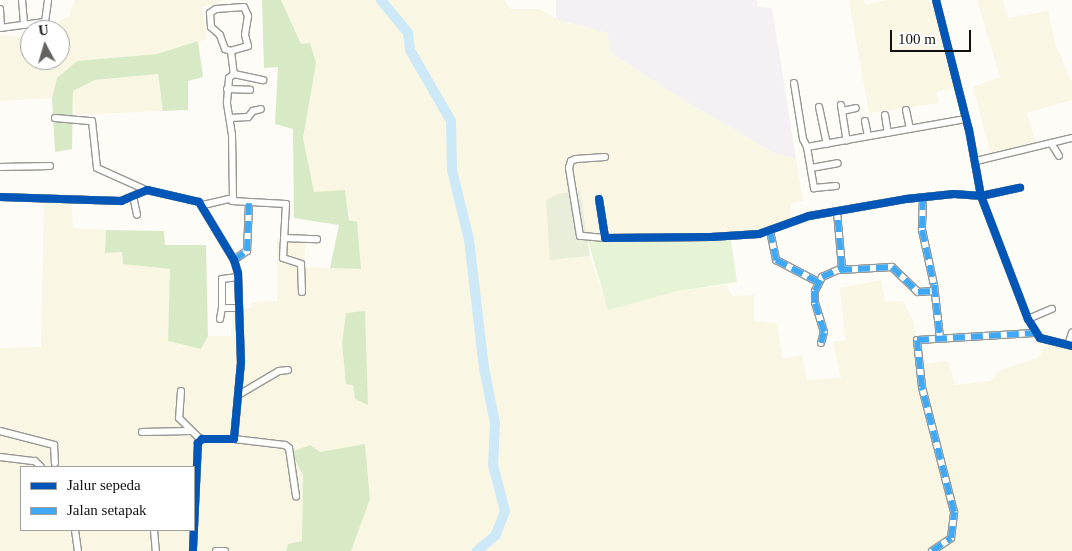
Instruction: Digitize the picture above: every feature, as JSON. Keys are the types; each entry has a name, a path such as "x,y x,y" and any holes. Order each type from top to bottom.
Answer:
{"street":[{"path":"22,0 24,20"},
{"path":"46,20 48,17 48,0"},
{"path":"936,0 976,161 981,196 1028,319 1035,333 1045,342 1070,346 1072,333"},
{"path":"244,6 248,16 245,28 248,46 231,51 225,49 220,35 211,28 210,13 216,9 244,6"},
{"path":"0,9 1,27 20,25"},
{"path":"231,51 234,74"},
{"path":"234,74 263,80"},
{"path":"232,200 230,118 227,89 229,78 234,74"},
{"path":"794,82 803,139 807,147 814,188 836,186"},
{"path":"227,89 250,90"},
{"path":"819,107 826,144"},
{"path":"847,140 841,108 856,108"},
{"path":"230,118 248,117 253,111 260,109"},
{"path":"906,110 910,129"},
{"path":"885,115 888,133"},
{"path":"55,118 92,121 97,168 146,190 203,205 232,200 249,203 286,204 283,258 299,263 303,267 302,292"},
{"path":"807,147 966,119"},
{"path":"865,121 868,136"},
{"path":"976,161 1072,138"},
{"path":"1051,143 1059,156"},
{"path":"605,158 576,159 571,161 569,168 580,236 604,238 711,237 770,231 809,216 923,198 954,194 981,196 1020,188"},
{"path":"811,168 838,163"},
{"path":"0,168 50,166"},
{"path":"0,197 121,201 146,190"},
{"path":"133,196 137,215"},
{"path":"923,198 922,230 934,291 940,338"},
{"path":"599,199 604,238"},
{"path":"234,260 247,251 249,203"},
{"path":"203,205 234,260 238,277 240,394 234,439"},
{"path":"837,212 842,251 840,270"},
{"path":"770,231 776,260 818,282"},
{"path":"284,238 317,239"},
{"path":"821,343 823,324 815,303 818,282 826,275 840,270 892,267 918,292 934,291"},
{"path":"220,318 222,279 238,277"},
{"path":"222,308 238,308"},
{"path":"1028,319 1052,309"},
{"path":"932,551 951,538 954,512 922,387 915,344 921,338 1035,333"},
{"path":"240,394 279,371 288,370"},
{"path":"181,392 178,416 190,431 200,439 234,439 285,445 289,448 296,496"},
{"path":"0,431 54,445 55,463"},
{"path":"142,432 190,431"},
{"path":"195,498 197,446 200,439"},
{"path":"0,457 35,461 40,466"},
{"path":"75,531 78,551"},
{"path":"154,531 156,551"},
{"path":"193,551 194,531"},
{"path":"216,551 225,551"}],"shaded area":[{"path":"75,0 226,0 202,7 207,39 157,54 77,61 70,67 70,20 62,20 69,16"},
{"path":"281,0 504,0 511,9 540,9 556,19 607,33 612,54 682,99 776,154 796,159 803,201 791,203 789,224 767,229 588,241 580,192 550,260 590,256 608,309 678,291 727,285 732,296 754,295 754,321 777,323 782,359 802,355 807,380 841,378 833,342 845,340 840,288 881,280 885,302 903,301 913,321 922,364 948,361 955,385 990,381 1000,370 1037,358 1050,342 1072,345 1072,551 0,551 0,348 41,347 44,203 71,203 73,228 106,230 105,252 122,252 123,264 170,269 168,341 201,349 208,336 231,336 233,309 252,308 251,303 277,301 277,237 306,238 304,267 360,269 345,191 314,192 302,138 316,63 301,44"},
{"path":"556,0 757,0 758,7 772,8 796,159 776,154 682,99 612,54 607,33 556,19"},
{"path":"849,0 864,0 865,5 886,0 937,0 963,85 936,92 939,103 869,113"},
{"path":"977,0 1003,0 1008,18 1048,11 1056,46 1072,82 1072,100 1027,113 1036,144 991,155 973,87 1000,77"},
{"path":"0,35 20,37 20,70 66,70 57,78 52,98 0,101"},
{"path":"158,74 163,111 75,115 73,91 95,80"}],"green space":[{"path":"262,0 281,0 301,44 310,43 316,63 303,138 314,192 345,190 349,220 357,222 361,269 330,268 339,225 294,218 293,129 275,124 278,67 264,68"},
{"path":"198,41 203,77 188,81 188,110 163,111 158,74 95,80 73,91 72,149 55,152 52,98 57,78 66,70 70,70 70,67 77,61 157,54"},
{"path":"580,191 590,256 550,260 546,200 558,194"},
{"path":"106,230 164,231 165,245 206,245 208,336 201,349 168,341 170,269 123,264 122,252 105,253"},
{"path":"730,233 737,282 678,291 608,310 588,241"},
{"path":"365,311 368,405 355,399 353,385 346,384 342,343 346,313"},
{"path":"365,444 370,499 351,551 286,551 288,544 302,541 303,475 291,452 310,445 320,452"}],"waterway":[{"path":"381,0 408,33 410,50 451,121 452,170 469,240 484,368 495,423 493,465 505,511 496,535 477,551"}],"marked path":[{"path":"923,198 922,230 934,285 940,338"},
{"path":"234,260 247,251 249,203"},
{"path":"821,343 824,332 815,303 815,291 822,277 842,268 837,212"},
{"path":"770,231 776,260 818,282"},
{"path":"840,270 892,267 918,292 934,291"},
{"path":"932,551 951,538 954,512 922,387 917,340 1035,333"}],"cycle path":[{"path":"936,0 969,130 981,196 1028,319 1040,338 1072,346"},
{"path":"599,199 605,238 711,237 759,234 809,216 906,199 954,194 981,196 1020,188"},
{"path":"0,197 121,201 147,190 199,202 234,260 238,273 241,362 234,439 202,439 198,443 195,508"},
{"path":"193,551 194,531"}]}
